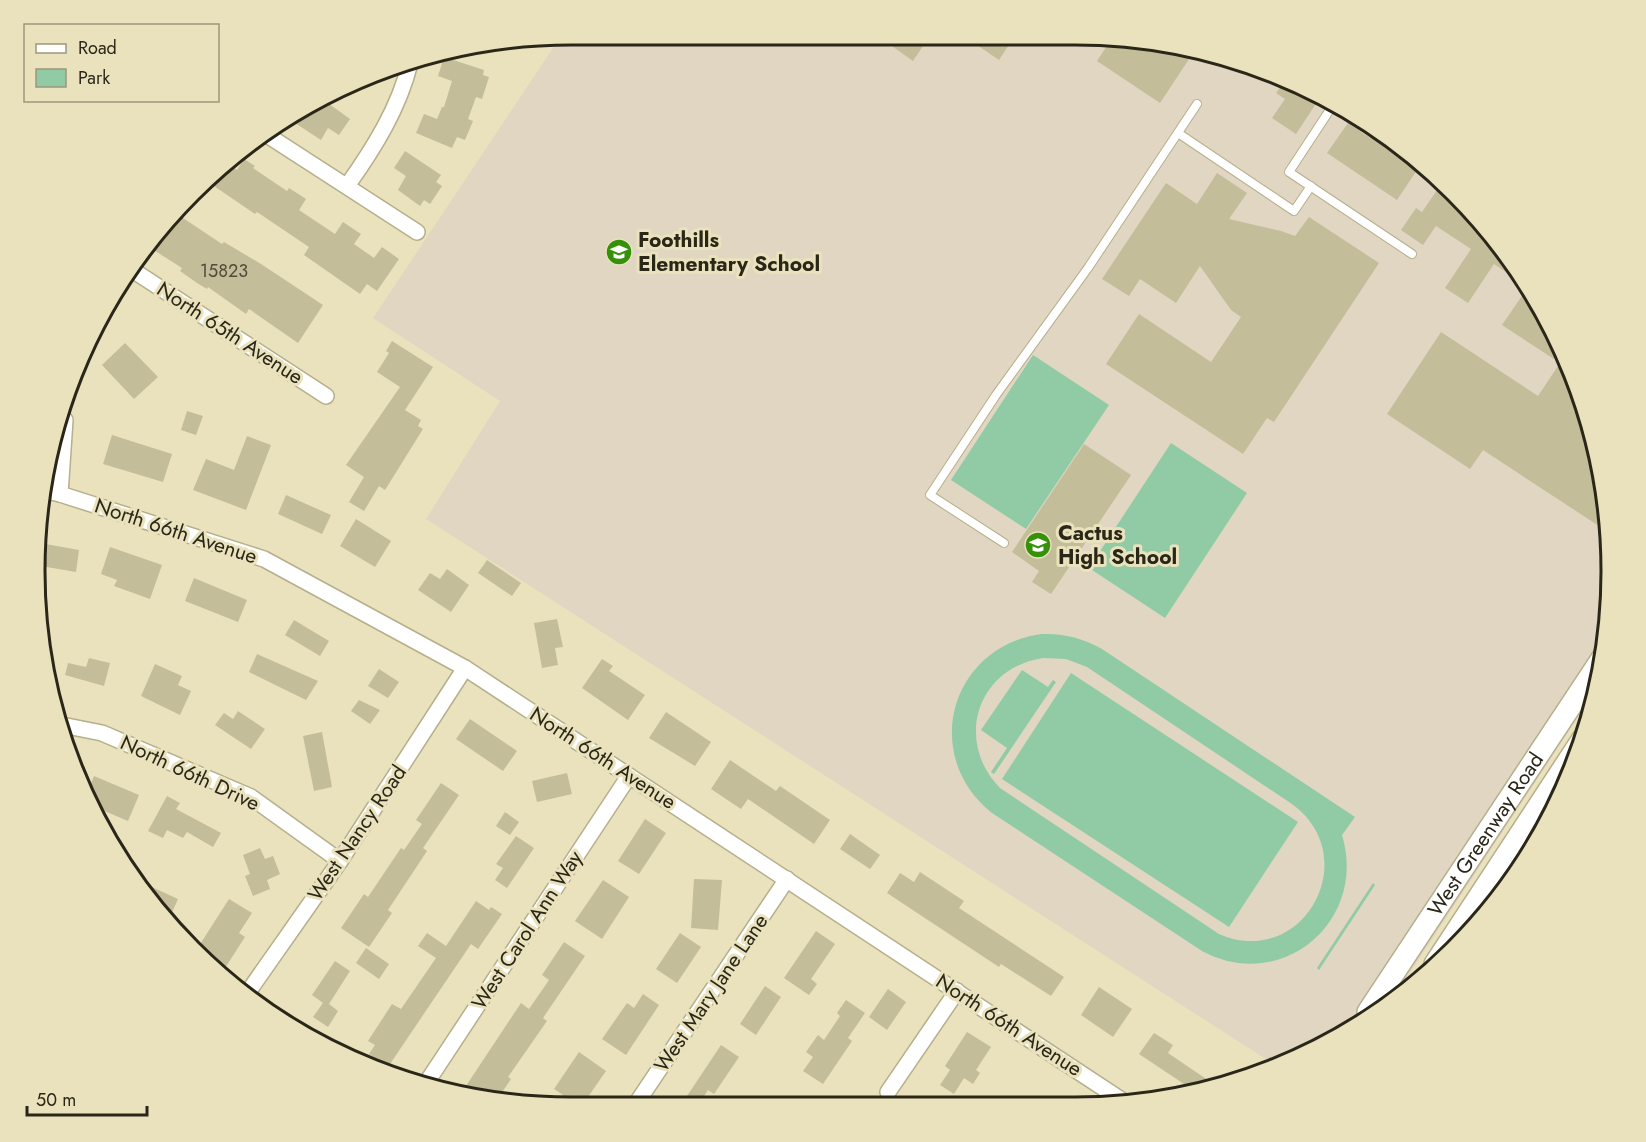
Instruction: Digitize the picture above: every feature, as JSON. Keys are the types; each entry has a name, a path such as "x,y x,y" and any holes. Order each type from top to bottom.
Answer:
{"main road":[{"name":"West Greenway Road","path":"1374,1003 1590,676"},
{"name":"West Greenway Road","path":"1453,936 1561,772"},
{"path":"1514,794 1531,818"}],"street":[{"path":"347,186 388,122 405,84 408,71"},
{"path":"273,139 417,232"},
{"name":"North 65th Avenue","path":"138,274 326,396"},
{"path":"60,494 64,431"},
{"name":"North 66th Avenue","path":"51,492 264,559 465,668 1116,1095"},
{"name":"West Nancy Road","path":"251,988 340,861 465,668"},
{"name":"North 66th Drive","path":"69,726 102,733 251,797 340,861"},
{"name":"West Carol Ann Way","path":"430,1077 629,776"},
{"name":"West Mary Jane Lane","path":"641,1097 787,879"},
{"path":"888,1092 957,991"}],"lane":[{"path":"1004,543 930,495 996,395 1088,268 1197,104"},
{"path":"1329,110 1289,172 1412,254"},
{"path":"1178,133 1294,211 1311,186"}],"shaded area":[{"name":"Cactus High School","path":"555,45 1109,46 1178,55 1244,73 1308,99 1338,115 1395,154 1422,176 1447,199 1492,251 1531,308 1547,338 1573,402 1583,435 1591,468 1600,537 1600,605 1591,674 1582,711 1406,979 1338,1027 1268,1060 426,519 500,401 373,318"}],"green space":[{"path":"1033,355 1109,405 1026,529 951,480"},
{"path":"1171,443 1247,493 1165,618 1089,568"},
{"path":"1050,634 1065,635 1095,645 1355,817 1342,835 1347,866 1342,895 1330,921 1312,941 1288,956 1261,963 1232,962 1202,951 992,813 970,789 956,763 952,734 956,707 967,681 985,659 1010,643","holes":["1043,658 1066,659 1087,667 1289,802 1312,824 1323,850 1324,876 1315,901 1299,922 1277,936 1250,941 1219,934 1000,788 986,769 978,749 976,729 979,709 988,691 1002,676 1020,665"]},
{"path":"1022,670 1048,687 1053,680 1056,682 994,774 991,772 1007,748 981,730"},
{"path":"1071,673 1298,822 1229,927 1002,779"},
{"path":"1373,883 1375,885 1319,970 1317,968"}],"building":[{"path":"890,45 924,45 913,61"},
{"path":"977,45 1009,45 999,60"},
{"path":"1107,46 1190,58 1160,103 1097,61"},
{"path":"451,59 484,70 483,75 489,77 482,99 476,97 468,119 473,121 465,140 457,137 452,148 416,133 424,114 437,119 444,107 452,81 438,76 443,61"},
{"path":"1281,87 1316,103 1296,134 1272,118 1285,99 1276,93"},
{"path":"329,104 350,119 339,135 328,128 321,140 295,123"},
{"path":"1348,123 1371,137 1416,171 1397,200 1327,153"},
{"path":"405,151 441,175 436,182 442,186 430,204 424,200 420,206 398,190 406,176 394,168"},
{"path":"244,159 255,166 253,168 287,191 289,188 306,199 299,210 335,234 343,222 361,234 354,244 374,258 382,247 399,259 377,291 367,284 360,294 304,255 309,247 213,186 234,168 237,170"},
{"path":"1217,173 1247,193 1229,219 1295,236 1309,217 1379,263 1274,422 1267,418 1243,454 1106,364 1139,314 1211,362 1241,317 1231,310 1200,266 1176,303 1140,279 1129,296 1102,279 1166,183 1197,204"},
{"path":"1437,190 1470,224 1508,274 1494,264 1468,303 1445,288 1471,249 1436,226 1423,245 1401,230 1416,208 1422,212"},
{"path":"182,217 222,244 224,242 261,264 323,305 298,343 249,309 246,314 208,287 207,289 197,283 180,271 182,268 154,250"},
{"path":"1523,295 1557,361 1502,325"},
{"path":"1441,332 1538,396 1559,365 1583,435 1591,468 1599,526 1483,450 1470,469 1387,414"},
{"path":"392,341 433,367 405,410 421,420 418,426 423,429 385,490 379,486 364,511 349,502 364,477 346,465 400,387 377,372 389,353 386,351"},
{"path":"125,343 158,377 134,399 102,365"},
{"path":"187,411 203,416 196,435 181,430"},
{"path":"112,435 172,454 163,482 103,464"},
{"path":"247,436 271,445 246,510 193,490 206,459 234,470"},
{"path":"1084,444 1131,475 1051,594 1032,582 1039,571 1012,552"},
{"path":"286,495 331,515 322,534 278,514"},
{"path":"356,519 391,541 375,567 340,546"},
{"path":"46,544 79,550 76,572 45,567"},
{"path":"110,547 162,565 150,599 114,586 117,580 101,574"},
{"path":"487,560 521,583 512,596 478,573"},
{"path":"447,569 469,585 451,612 418,590 430,573 440,579"},
{"path":"194,578 247,600 238,622 185,601"},
{"path":"557,619 563,647 555,648 558,665 542,668 534,623"},
{"path":"294,620 329,641 320,656 285,635"},
{"path":"257,654 318,681 306,700 249,672"},
{"path":"89,658 110,663 104,686 65,675 68,663 86,667"},
{"path":"602,659 613,666 609,671 645,695 628,720 582,688"},
{"path":"155,664 182,676 178,685 191,691 180,715 141,696"},
{"path":"379,669 399,682 388,698 368,686"},
{"path":"359,700 380,710 370,724 351,711"},
{"path":"238,711 265,729 251,749 215,725 224,713 233,719"},
{"path":"666,712 711,742 695,766 649,738"},
{"path":"470,719 517,751 503,771 456,739"},
{"path":"322,732 332,787 314,791 303,736"},
{"path":"730,760 776,791 780,786 830,820 814,844 748,799 741,809 711,789"},
{"path":"567,773 572,794 537,802 532,781"},
{"path":"94,776 139,795 128,821 102,810 91,785"},
{"path":"441,783 459,795 423,848 427,851 388,910 392,913 369,947 341,928 364,894 368,897 401,848 404,850 422,824 416,820"},
{"path":"167,796 180,803 176,809 221,833 213,847 187,832 183,838 167,830 163,838 148,831"},
{"path":"505,812 519,822 510,835 496,826"},
{"path":"645,819 666,833 639,874 618,861"},
{"path":"850,834 880,855 870,869 840,849"},
{"path":"516,836 534,848 507,888 495,880 503,868 496,864"},
{"path":"260,848 265,859 273,856 280,874 267,880 270,889 253,896 245,876 250,874 243,855"},
{"path":"920,872 964,901 959,908 1064,977 1051,996 1001,964 999,967 887,893 900,873 914,882"},
{"path":"694,879 722,880 718,930 691,928"},
{"path":"603,880 629,897 602,939 575,921"},
{"path":"151,887 178,899 172,913"},
{"path":"229,899 252,913 239,933 245,937 226,967 200,944"},
{"path":"476,901 489,910 491,907 502,914 478,949 471,944 390,1064 377,1060 369,1054 375,1045 368,1041 392,1004 401,1009 436,958 418,946 427,933 446,946"},
{"path":"816,931 835,944 811,979 817,984 809,995 784,978"},
{"path":"680,933 701,947 677,983 656,969"},
{"path":"564,942 585,956 543,1018 547,1021 508,1077 511,1079 502,1092 466,1086 521,1003 529,1009 549,980 542,975"},
{"path":"366,948 389,964 379,979 356,963"},
{"path":"335,961 350,971 329,1004 338,1011 328,1027 313,1017 323,1003 312,995"},
{"path":"765,986 781,997 756,1035 740,1024"},
{"path":"1099,987 1132,1009 1113,1037 1081,1015"},
{"path":"888,989 906,1002 887,1030 869,1017"},
{"path":"643,994 659,1005 626,1055 602,1039 627,1003 634,1008"},
{"path":"846,1000 865,1013 848,1038 852,1041 823,1084 803,1071 813,1057 806,1052 818,1035 824,1040 840,1016 837,1013"},
{"path":"967,1032 991,1047 976,1070 980,1073 973,1084 964,1078 954,1094 940,1085 950,1070 945,1066"},
{"path":"1154,1033 1173,1045 1168,1053 1207,1080 1186,1085 1139,1054"},
{"path":"721,1045 739,1057 714,1094 708,1090 704,1097 687,1096"},
{"path":"579,1052 606,1071 588,1097 566,1097 554,1089"}],"place":[{"name":"Foothills Elementary School","path":"619,252"},
{"name":"Cactus High School","path":"1038,545"}]}
